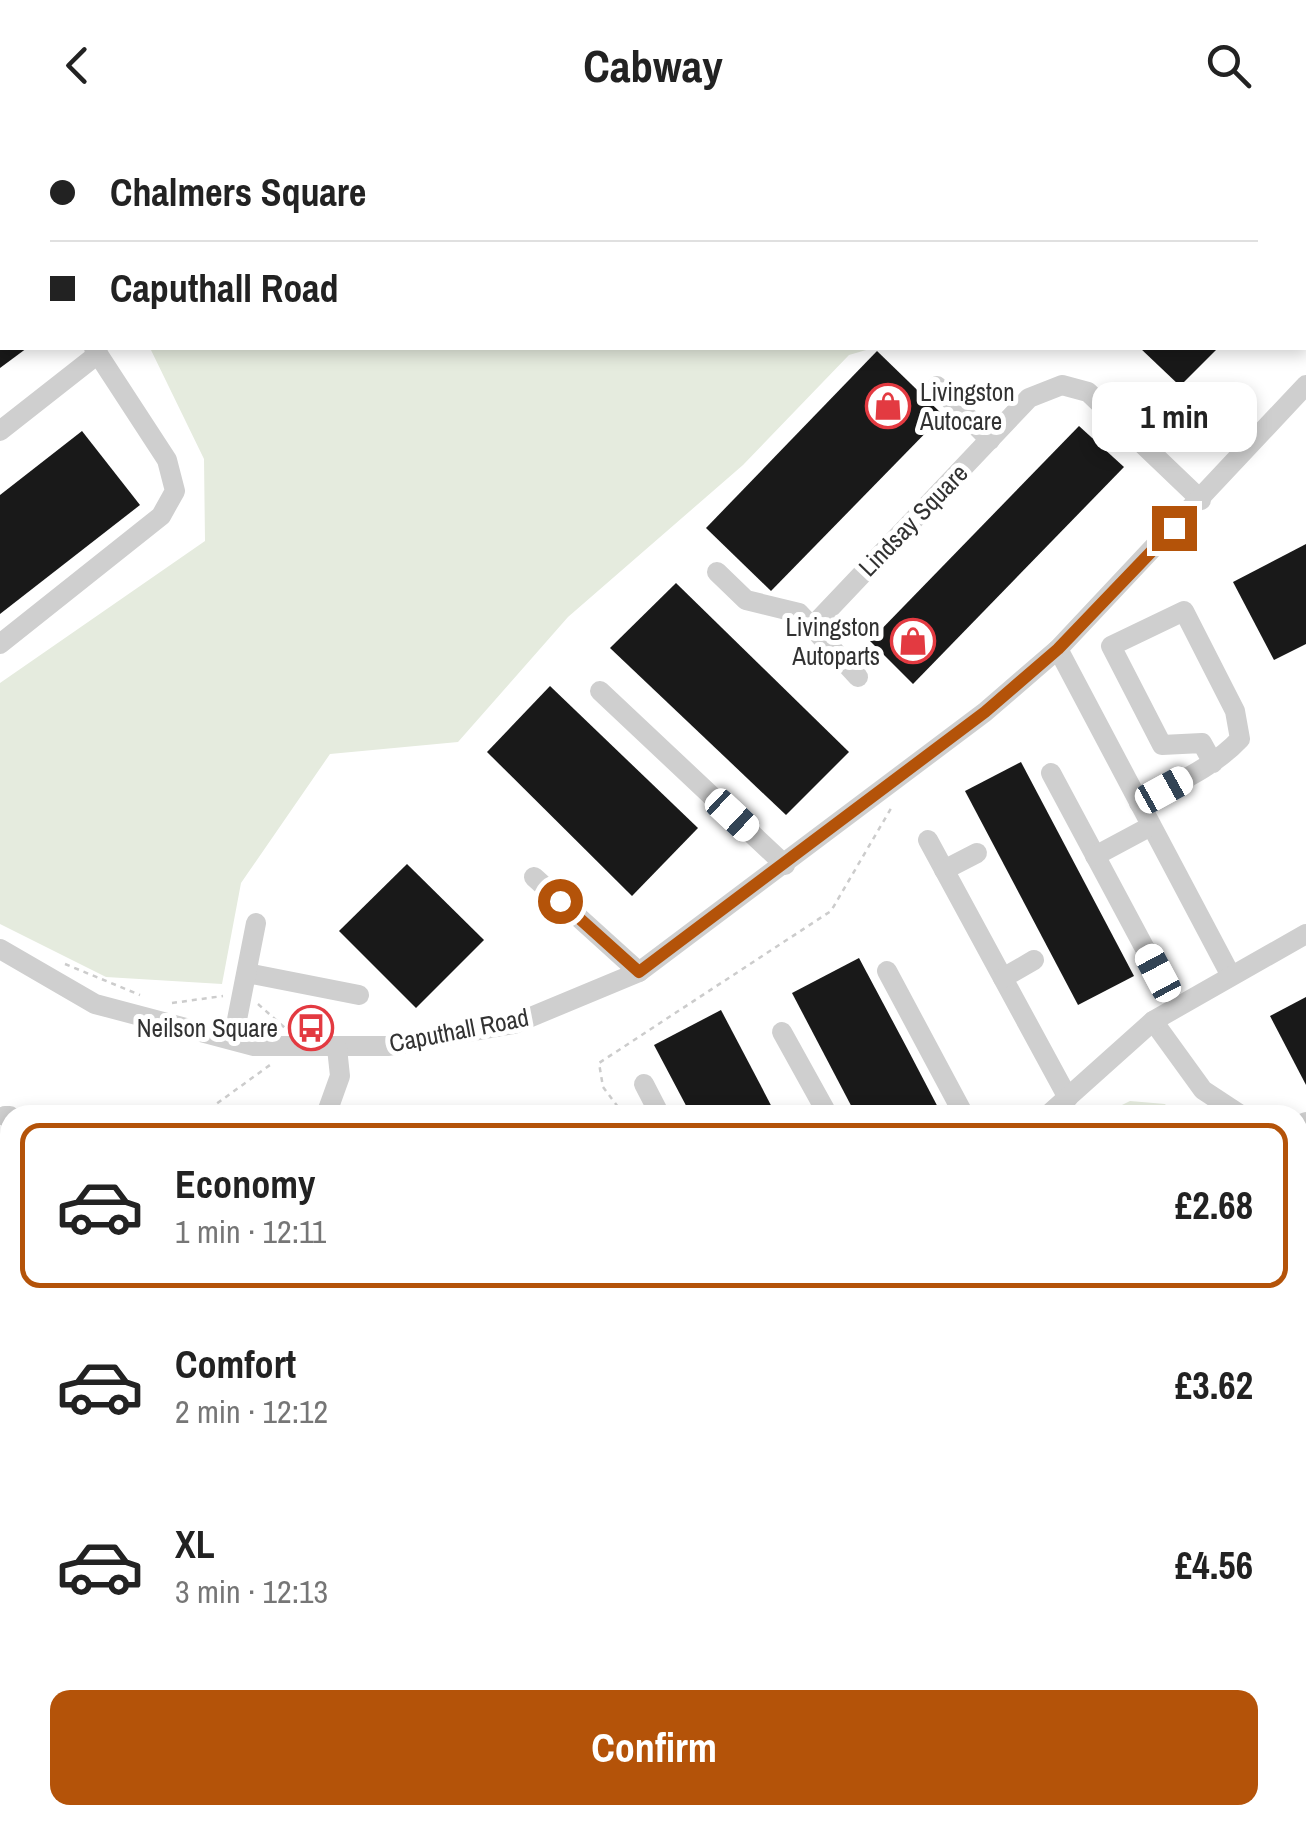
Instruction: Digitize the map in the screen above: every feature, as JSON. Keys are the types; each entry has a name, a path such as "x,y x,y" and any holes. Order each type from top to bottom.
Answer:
{"street":[{"path":"0,430 96,351 167,460 175,492 161,516 0,644"},
{"name":"Lindsay Square","path":"812,627 1029,398 1062,384 1088,392 1201,500"},
{"name":"Caputhall Road","path":"0,949 96,1004 254,1046 389,1046 514,1024 639,972 908,771 1058,649 1306,385"},
{"path":"937,386 990,440"},
{"path":"718,572 746,600 799,613 858,676"},
{"path":"1139,803 1213,763 1240,739 1228,696 1184,610 1112,646 1162,745 1202,744 1213,763"},
{"path":"1058,649 1230,974"},
{"path":"600,692 785,865"},
{"path":"1051,772 1158,973"},
{"path":"1095,856 1152,826"},
{"path":"928,840 1068,1098"},
{"path":"944,870 977,853"},
{"path":"534,877 639,972"},
{"path":"234,1040 256,922"},
{"path":"1060,1105 1152,1020 1306,934"},
{"path":"1003,978 1034,960"},
{"path":"887,970 959,1105"},
{"path":"245,983 359,995"},
{"path":"1152,1020 1203,1090 1225,1105"},
{"path":"782,1032 822,1105"},
{"path":"330,1105 340,1076 338,1048"},
{"path":"644,1084 655,1105"}],"path":[{"path":"616,1105 603,1087 599,1062 831,912 897,799 908,771"},
{"path":"66,964 150,998"},
{"path":"168,1004 245,983 282,1021 295,1047 215,1105"}],"shaded area":[{"path":"151,350 866,350 849,355 743,465 568,617 458,742 330,754 241,883 222,984 106,977 0,924 0,683 205,541 204,459"},
{"path":"1130,1101 1166,1105 1122,1105"}],"building":[{"path":"0,350 24,350 0,368"},
{"path":"1142,350 1216,350 1180,386"},
{"path":"877,351 943,415 771,591 706,528"},
{"path":"1079,426 1124,467 913,684 870,641"},
{"path":"82,431 140,505 0,614 0,495"},
{"path":"1306,544 1306,644 1274,660 1233,582"},
{"path":"676,583 849,752 786,815 610,648"},
{"path":"550,686 698,828 632,896 487,752"},
{"path":"1021,762 1134,976 1078,1005 965,791"},
{"path":"407,864 484,940 416,1008 339,931"},
{"path":"859,958 937,1105 851,1105 792,993"},
{"path":"1306,997 1306,1085 1270,1016"},
{"path":"721,1010 771,1105 686,1105 654,1045"}],"place":[{"name":"Livingston Autocare","path":"888,406"},
{"name":"Livingston Autoparts","path":"913,641"},
{"name":"Neilson Square","path":"311,1028"}],"route":[{"path":"560,901 639,972 985,712 1058,649 1174,528"}]}
